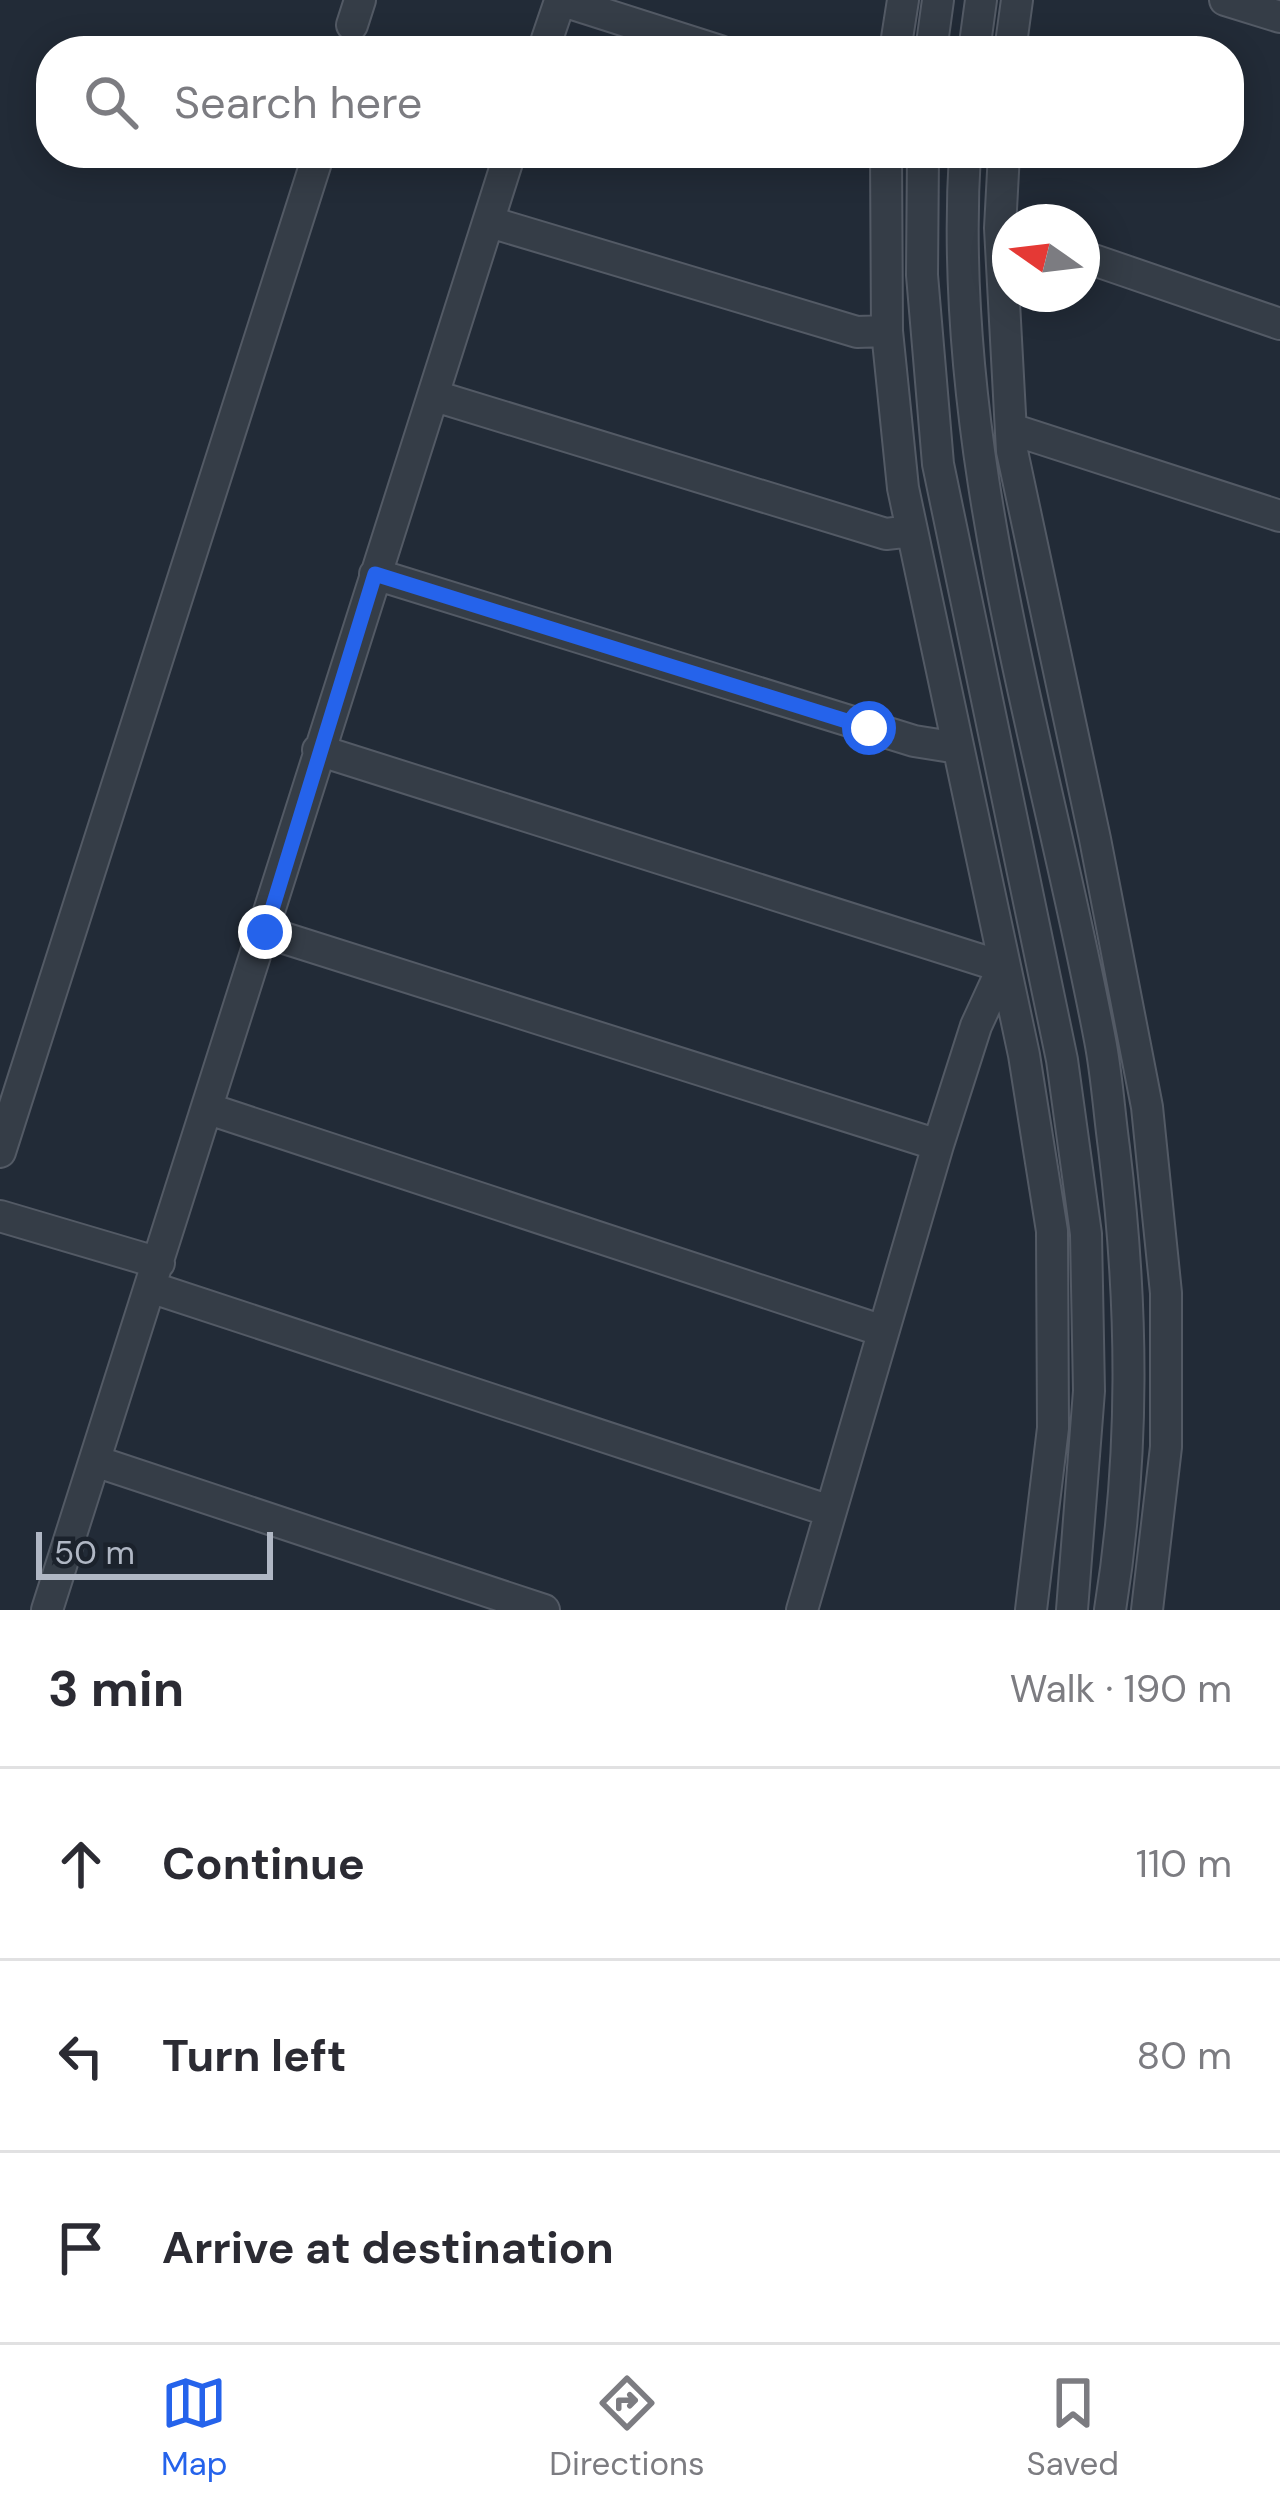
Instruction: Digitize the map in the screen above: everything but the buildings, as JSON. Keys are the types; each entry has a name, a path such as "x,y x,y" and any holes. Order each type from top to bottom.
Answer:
{"street":[{"path":"548,36 560,0 673,36"},
{"path":"897,36 903,0"},
{"path":"933,36 938,0"},
{"path":"976,36 981,0"},
{"path":"1012,36 1017,0"},
{"path":"1226,0 1280,17"},
{"path":"0,1152 314,168"},
{"path":"47,1610 506,168"},
{"path":"886,168 887,332 903,488 1024,1055 1052,1231 1053,1428 1031,1610"},
{"path":"923,168 922,275 938,464 1062,1060 1086,1234 1089,1391 1072,1610"},
{"path":"964,168 965,325 985,508 1101,1044 1124,1227 1132,1366 1130,1437 1125,1520 1111,1610"},
{"path":"1004,168 1005,204"},
{"path":"490,222 857,332 887,332"},
{"path":"1100,262 1280,324"},
{"path":"1007,312 1012,451 1147,1107 1166,1293 1166,1447 1148,1610"},
{"path":"435,396 886,534 912,531"},
{"path":"1011,429 1280,516"},
{"path":"375,574 914,741 958,748"},
{"path":"318,750 1003,967"},
{"path":"265,932 938,1145"},
{"path":"802,1610 938,1145 976,1026 1003,967"},
{"path":"209,1109 883,1331"},
{"path":"0,1216 154,1275 830,1511"},
{"path":"95,1462 544,1610"}],"route":[{"path":"265,932 375,574 869,728"}]}
